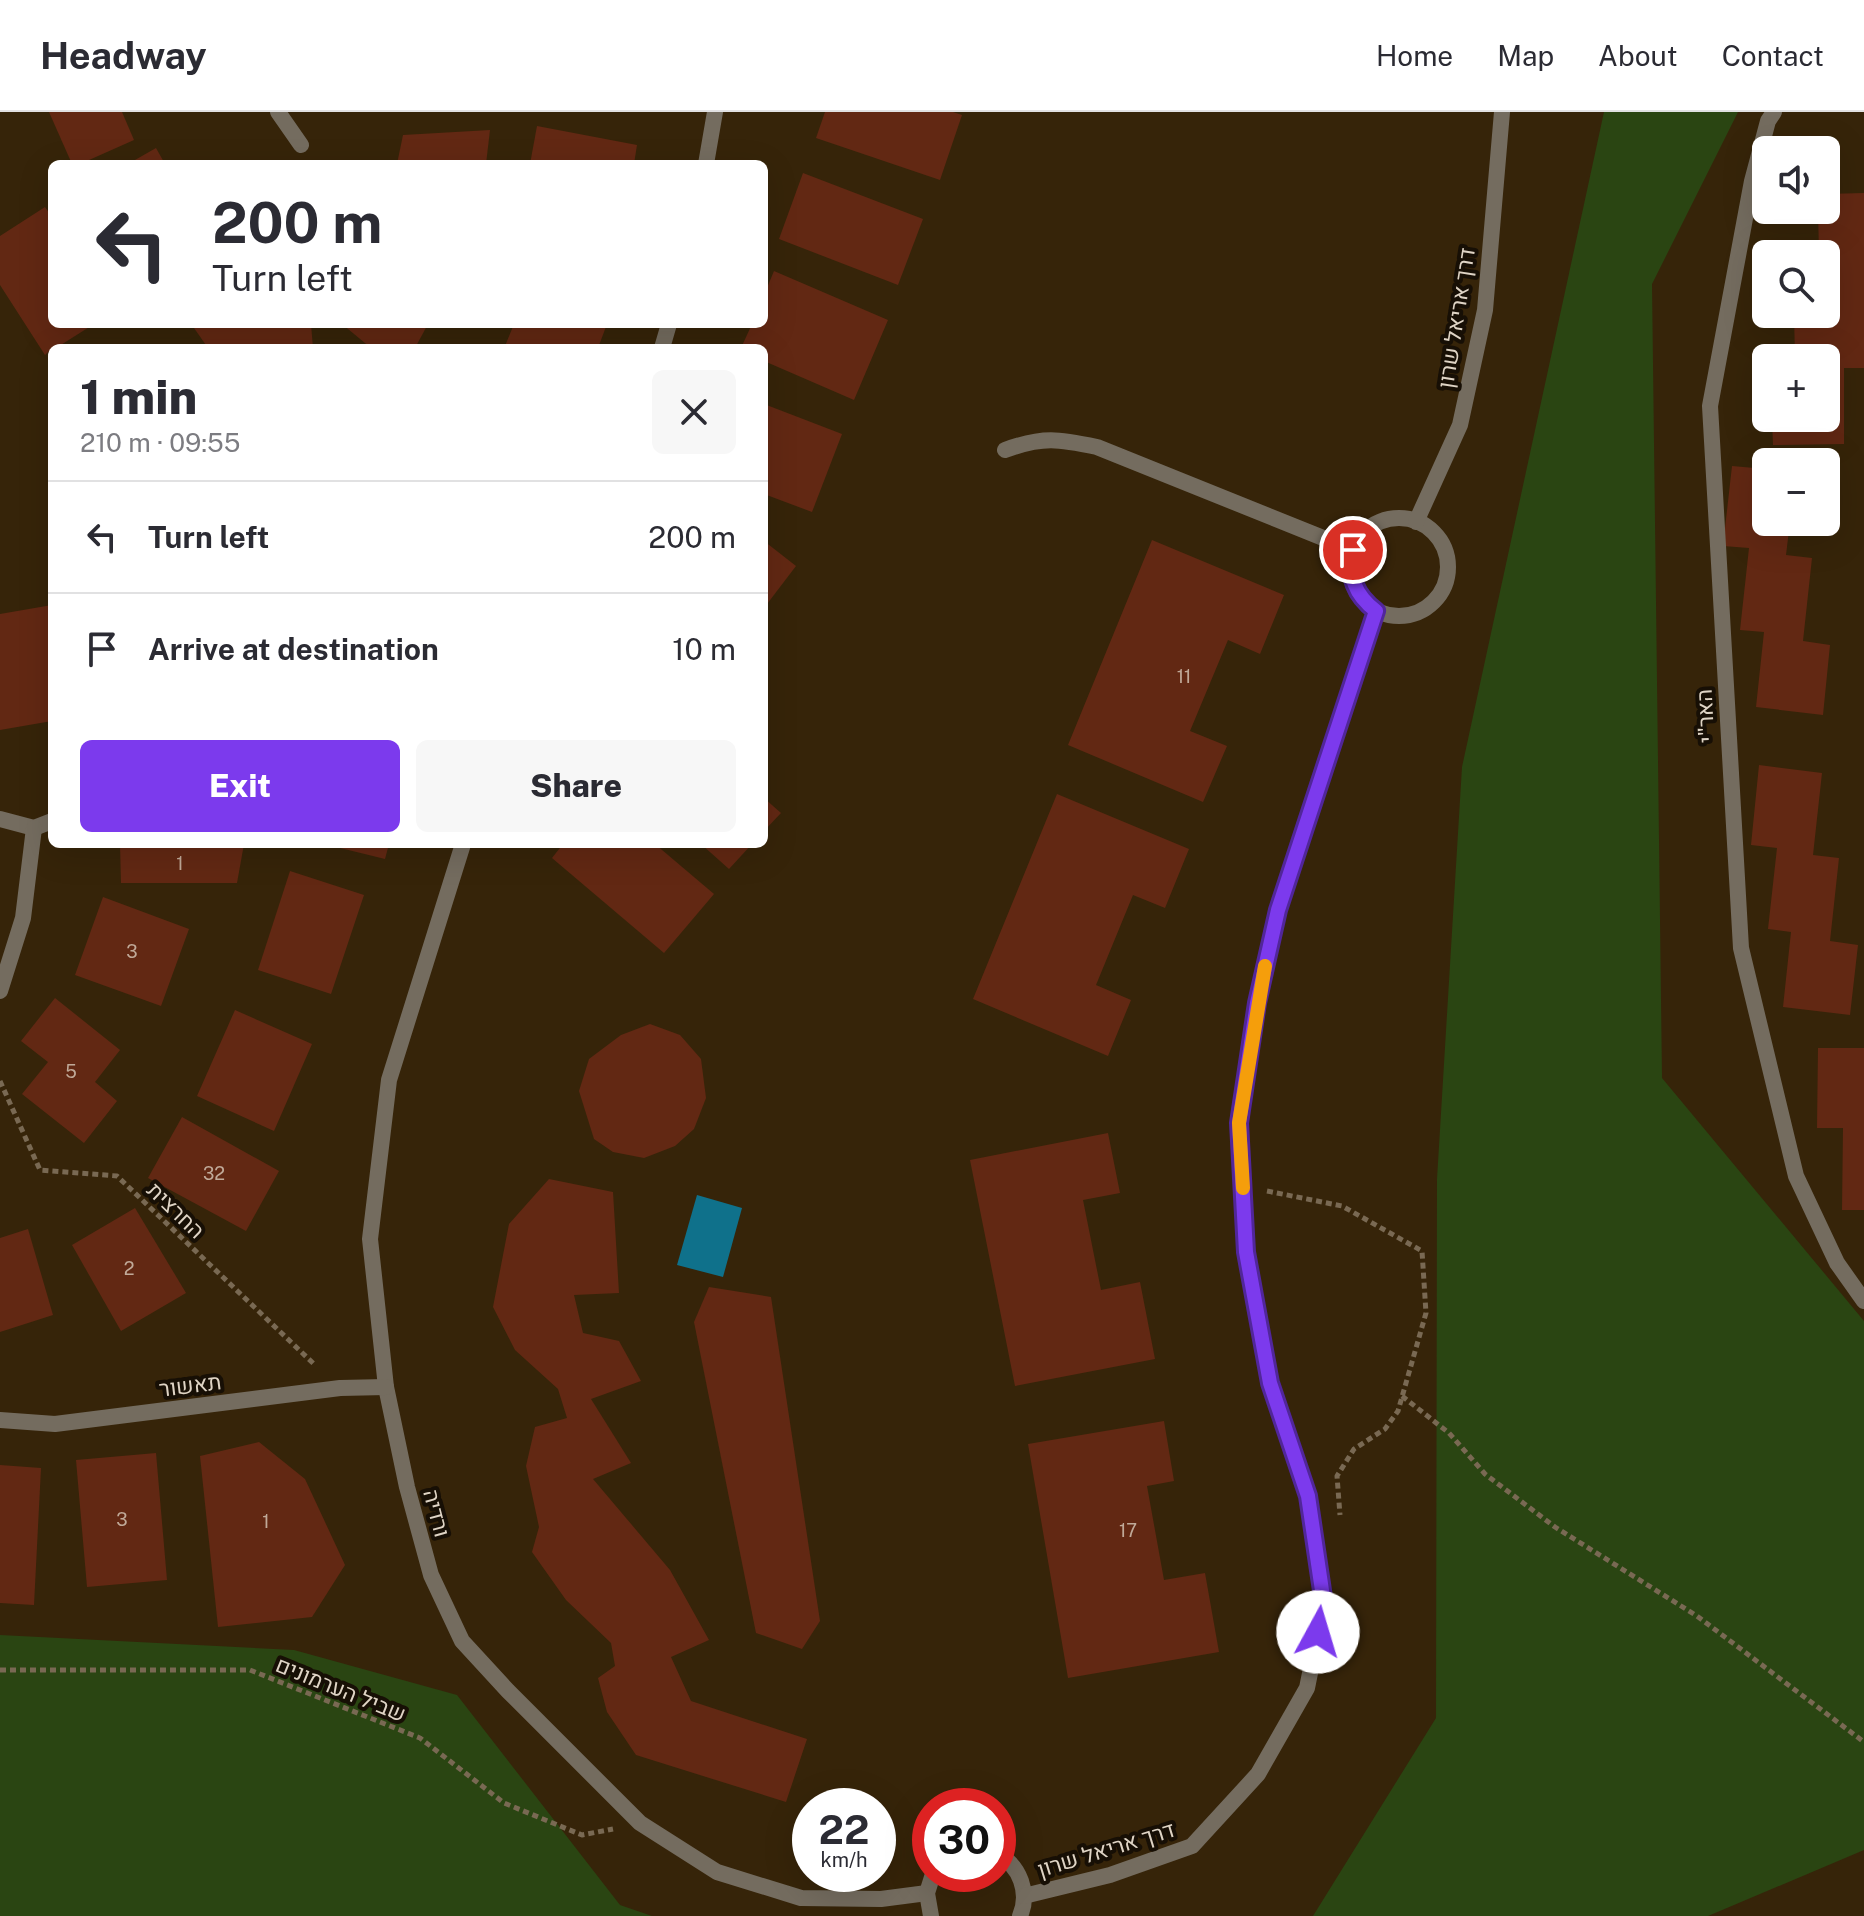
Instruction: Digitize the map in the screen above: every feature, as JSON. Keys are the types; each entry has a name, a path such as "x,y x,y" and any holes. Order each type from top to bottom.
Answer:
{"street":[{"path":"278,112 301,145"},
{"path":"707,160 715,112"},
{"name":"דרך אריאל שרון","path":"1416,522 1460,425 1485,310 1502,112"},
{"name":"האר\"י","path":"1774,112 1768,121 1752,181 1710,406 1741,948 1796,1176 1837,1263 1864,1301"},
{"path":"1005,450 1033,440 1067,441 1097,447 1353,550"},
{"path":"1391,519 1416,522 1429,529 1445,552 1447,566 1440,594 1431,605 1405,616 1390,616 1376,611 1356,592 1350,564 1353,550 1368,529 1379,522 1391,519"},
{"name":"דרך אריאל שרון","path":"1024,1896 1110,1875 1192,1846 1258,1774 1307,1688 1324,1604 1308,1496 1270,1383 1246,1252 1239,1123 1257,1003 1278,910 1376,611"},
{"path":"0,819 34,828 48,823"},
{"path":"0,991 23,918 34,828"},
{"name":"ורדיה","path":"462,848 389,1080 370,1239 386,1387 407,1487 431,1575 462,1641 640,1823 717,1872 801,1898 881,1899 927,1893"},
{"name":"תאשור","path":"0,1420 55,1424 340,1388 386,1387"},
{"path":"1016,1872 1024,1896 1020,1916"},
{"path":"927,1893 931,1916"}],"path":[{"name":"החרצית","path":"0,1081 40,1170 117,1176 340,1388"},
{"path":"1243,1186 1342,1206 1422,1251 1426,1313 1398,1411 1385,1429 1354,1449 1337,1476 1340,1515 1316,1553"},
{"path":"1402,1396 1449,1433 1485,1474 1555,1527 1697,1616 1864,1742"},
{"name":"שביל הערמונים","path":"0,1670 250,1670 420,1738 504,1803 582,1835 640,1823"}],"green space":[{"path":"1604,112 1738,112 1652,284 1662,1078 1864,1321 1864,1850 1708,1916 1313,1916 1436,1718 1437,1179 1462,767"},
{"path":"0,1635 294,1650 457,1695 620,1905 652,1916 0,1916"}],"water":[{"path":"697,1195 742,1208 723,1277 677,1265"}],"building":[{"path":"49,112 122,112 134,140 89,160 70,160"},
{"path":"825,112 953,112 962,115 940,180 816,138"},
{"path":"537,126 637,145 635,160 531,160"},
{"path":"490,130 486,160 398,160 403,135"},
{"path":"156,148 163,160 135,160"},
{"path":"803,173 923,219 898,285 779,239"},
{"path":"1864,193 1864,368 1844,368 1844,444 1773,445 1773,432 1840,432 1840,344 1795,344 1794,328 1840,328 1840,240 1819,240 1818,224 1840,224 1840,194"},
{"path":"45,207 48,211 48,328 88,328 62,344 48,344 45,355 0,285 0,236"},
{"path":"774,271 888,320 854,400 768,363 768,344 743,344 750,328 768,328 768,285"},
{"path":"194,328 311,328 313,344 205,344"},
{"path":"347,328 426,328 417,344 366,344"},
{"path":"512,328 606,328 600,344 506,344"},
{"path":"768,406 842,434 812,512 768,496"},
{"path":"1732,466 1752,468 1752,536 1788,536 1786,555 1812,558 1803,641 1830,645 1823,715 1756,707 1764,632 1740,630 1749,548 1723,546"},
{"path":"1152,540 1284,595 1260,654 1228,640 1190,731 1227,746 1203,802 1068,745"},
{"path":"768,544 796,566 768,603"},
{"path":"48,606 48,722 0,730 0,614"},
{"path":"1759,765 1822,773 1813,855 1839,858 1830,941 1858,945 1850,1015 1783,1007 1791,932 1768,929 1777,848 1751,845"},
{"path":"1057,794 1189,849 1165,908 1133,895 1096,985 1131,1000 1108,1056 973,999"},
{"path":"768,802 781,813 768,827"},
{"path":"120,848 243,848 237,883 121,883"},
{"path":"340,848 388,848 385,859"},
{"path":"560,848 660,848 714,894 664,953 552,858"},
{"path":"705,848 748,848 729,869"},
{"path":"290,871 364,895 331,994 258,970"},
{"path":"103,897 189,929 161,1006 75,975"},
{"path":"55,998 120,1050 95,1082 117,1101 84,1143 22,1094 48,1062 21,1041"},
{"path":"235,1010 312,1044 274,1131 197,1096"},
{"path":"650,1024 680,1035 701,1059 706,1098 694,1129 675,1146 644,1158 613,1152 594,1139 579,1091 589,1059 621,1035"},
{"path":"1818,1048 1864,1048 1864,1210 1842,1210 1843,1128 1817,1128"},
{"path":"182,1117 279,1171 246,1231 148,1178"},
{"path":"1108,1133 1120,1193 1083,1200 1101,1290 1140,1282 1155,1359 1015,1386 970,1160"},
{"path":"549,1179 613,1192 619,1293 574,1295 583,1333 619,1341 641,1381 591,1399 631,1463 593,1479 670,1570 709,1640 671,1657 691,1701 807,1739 786,1802 636,1755 607,1712 598,1678 615,1666 611,1643 566,1600 532,1552 539,1527 526,1466 535,1427 567,1418 558,1389 515,1350 493,1307 509,1224"},
{"path":"135,1208 186,1293 121,1331 72,1245"},
{"path":"28,1229 53,1315 0,1332 0,1238"},
{"path":"709,1287 771,1297 820,1621 802,1649 756,1633 694,1322"},
{"path":"1164,1421 1174,1481 1147,1486 1164,1580 1205,1573 1219,1652 1068,1678 1028,1444"},
{"path":"259,1442 305,1479 345,1565 312,1617 218,1627 200,1456"},
{"path":"156,1453 167,1580 87,1587 76,1460"},
{"path":"0,1465 41,1468 34,1605 0,1603"}],"slow traffic":[{"path":"1243,1188 1239,1123 1265,966"}],"route":[{"path":"1318,1632 1324,1604 1308,1496 1270,1383 1246,1252 1239,1123 1257,1003 1278,910 1376,611 1356,592 1351,578 1353,550"}]}
